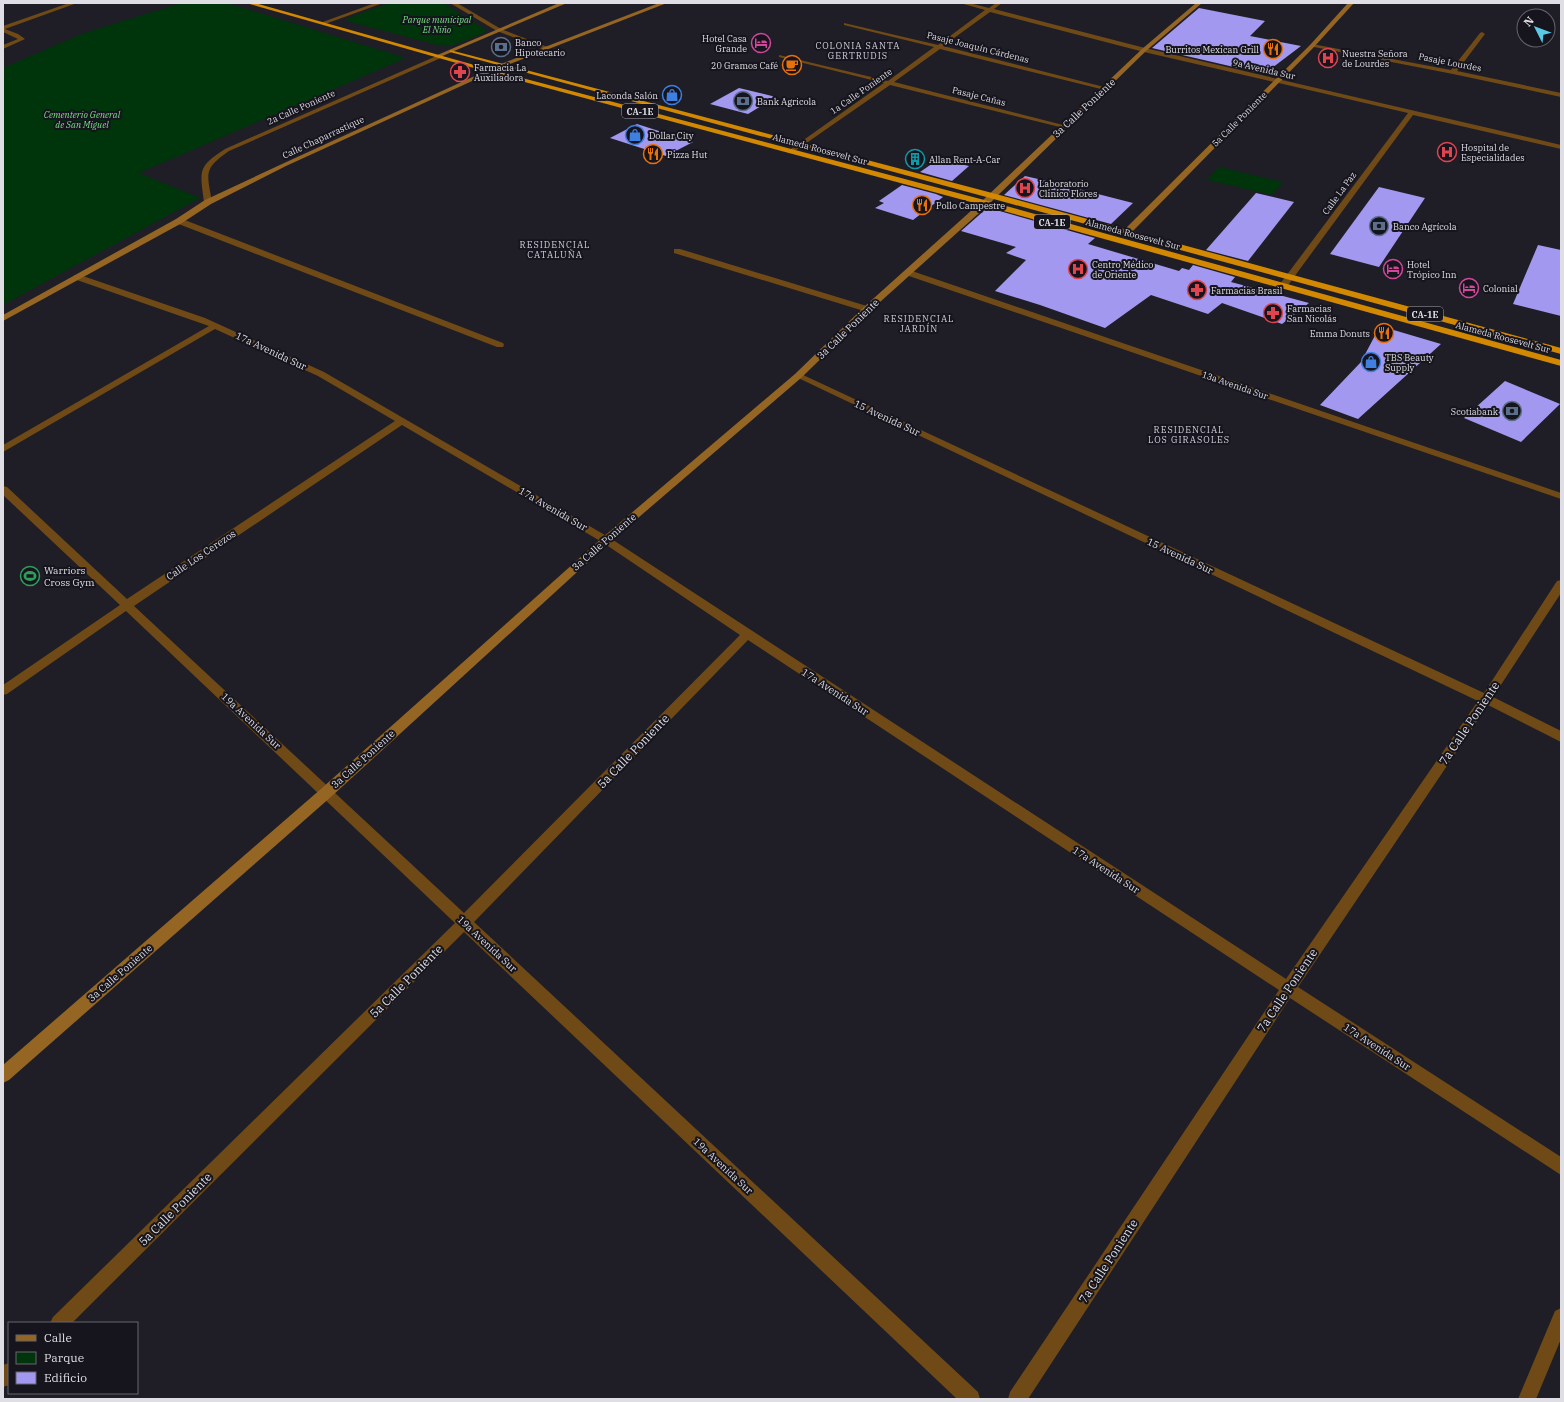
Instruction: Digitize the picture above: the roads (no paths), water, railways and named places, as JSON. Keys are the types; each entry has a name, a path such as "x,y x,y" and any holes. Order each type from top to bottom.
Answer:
{"highway":[{"name":"CA-1E","path":"249,3 490,71"},
{"path":"269,3 376,32"},
{"name":"CA-1E","path":"436,47 503,65"},
{"name":"Alameda Roosevelt Sur","path":"503,65 799,145 1283,286 1561,363"},
{"name":"Alameda Roosevelt Sur","path":"490,71 790,152 1126,233 1561,351"}],"street":[{"path":"3,29 74,3"},
{"path":"323,23 380,3"},
{"path":"453,3 499,30 547,48"},
{"name":"2a Calle Poniente","path":"208,202 204,172 210,161 227,150 499,30 564,3"},
{"name":"Calle Chaparrastique","path":"3,318 179,221 208,202 418,103 503,65 664,3"},
{"name":"9a Avenida Sur","path":"963,3 1144,50 1561,147"},
{"name":"1a Calle Poniente","path":"790,152 889,83 999,3"},
{"name":"3a Calle Poniente","path":"3,1076 327,792 606,540 798,376 867,309 989,200 1144,50 1199,3"},
{"name":"5a Calle Poniente","path":"1126,233 1312,46 1351,3"},
{"name":"Pasaje Joaquín Cárdenas","path":"846,24 1105,88"},
{"path":"3,29 22,39 3,48"},
{"path":"1453,72 1482,34"},
{"name":"Pasaje Lourdes","path":"1312,46 1453,72 1561,95"},
{"name":"Pasaje Cañas","path":"781,56 1064,126"},
{"name":"Calle La Paz","path":"1283,286 1411,113"},
{"path":"179,221 500,345"},
{"path":"677,251 867,309"},
{"name":"13a Avenida Sur","path":"909,273 1561,496"},
{"name":"17a Avenida Sur","path":"77,277 202,320 321,374 606,540 1561,1167"},
{"path":"3,449 215,326"},
{"name":"15 Avenida Sur","path":"798,376 1486,699 1561,737"},
{"name":"Calle Los Cerezos","path":"3,691 127,605 401,421"},
{"name":"19a Avenida Sur","path":"3,489 971,1399"},
{"name":"7a Calle Poniente","path":"1017,1399 1288,989 1486,699 1561,584"},
{"name":"5a Calle Poniente","path":"60,1322 464,924 747,634"},
{"path":"1527,1399 1561,1317"}],"place":[{"name":"Hotel Casa Grande","path":"761,43"},
{"name":"Banco Hipotecario","path":"501,47"},
{"name":"Burritos Mexican Grill","path":"1273,49"},
{"name":"Nuestra Señora de Lourdes","path":"1328,58"},
{"name":"20 Gramos Café","path":"792,65"},
{"name":"Farmacia La Auxiliadora","path":"460,72"},
{"name":"Laconda Salón","path":"672,95"},
{"name":"Bank Agricola","path":"743,101"},
{"name":"Dollar City","path":"635,135"},
{"name":"Hospital de Especialidades","path":"1447,152"},
{"name":"Pizza Hut","path":"653,154"},
{"name":"Allan Rent-A-Car","path":"915,159"},
{"name":"Laboratorio Clinico Flores","path":"1025,188"},
{"name":"Pollo Campestre","path":"922,205"},
{"name":"Banco Agrícola","path":"1379,226"},
{"name":"Centro Médico de Oriente","path":"1078,269"},
{"name":"Hotel Trópico Inn","path":"1393,269"},
{"name":"Colonial","path":"1469,288"},
{"name":"Farmacias Brasil","path":"1197,290"},
{"name":"Farmacias San Nicolás","path":"1273,313"},
{"name":"Emma Donuts","path":"1384,333"},
{"name":"TBS Beauty Supply","path":"1371,362"},
{"name":"Scotiabank","path":"1512,411"},
{"name":"Warriors Cross Gym","path":"30,576"}],"district":[{"name":"COLONIA SANTA GERTRUDIS","path":"858,50"},
{"name":"RESIDENCIAL CATALUÑA","path":"555,250"},
{"name":"RESIDENCIAL JARDÍN","path":"919,324"},
{"name":"RESIDENCIAL LOS GIRASOLES","path":"1189,434"}],"park label":[{"name":"Parque municipal El Niño","path":"437,24"},
{"name":"Cementerio General de San Miguel","path":"82,120"}]}
